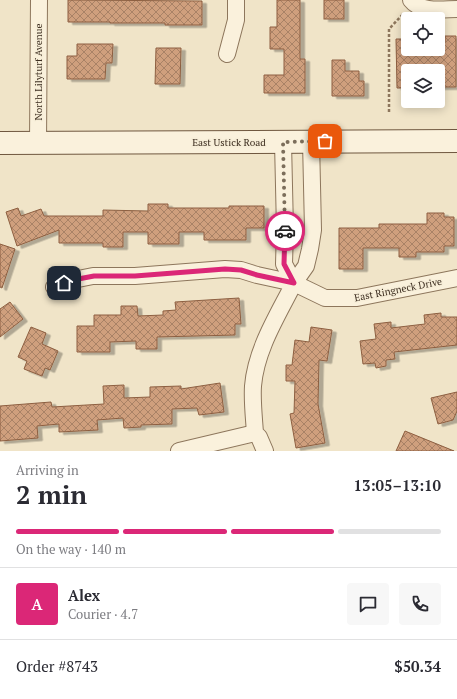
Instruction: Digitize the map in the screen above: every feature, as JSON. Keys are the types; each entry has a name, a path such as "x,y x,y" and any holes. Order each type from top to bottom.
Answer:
{"main road":[{"name":"East Ustick Road","path":"0,143 457,141"}],"street":[{"name":"North Lilyturf Avenue","path":"38,143 39,0"},
{"path":"227,54 236,20 236,0"},
{"path":"413,2 421,7 430,9 457,9"},
{"path":"265,451 259,437 255,433 253,387 260,355 266,340 294,283 306,266 313,230 312,141"},
{"path":"283,142 286,230 284,264 294,283"},
{"name":"East Ringneck Drive","path":"54,287 73,280 94,276 135,276 225,269 241,270 294,283 325,298 357,298 457,278"},
{"path":"179,451 255,433"}],"path":[{"path":"389,112 389,29 413,2"}],"building":[{"path":"68,0 202,1 202,25 68,22"},
{"path":"277,0 300,0 300,59 305,59 305,93 264,93 264,75 284,75 284,49 270,49 270,27 277,27"},
{"path":"324,0 344,0 344,19 324,19"},
{"path":"445,36 456,36 456,87 445,87 445,64 401,64 401,88 397,88 396,39 401,39 401,56 445,56"},
{"path":"77,44 113,44 112,63 106,63 105,79 67,79 67,56 77,56"},
{"path":"156,48 181,48 180,84 155,84"},
{"path":"332,60 345,60 345,71 359,71 359,81 364,81 364,96 332,96"},
{"path":"148,204 168,204 168,208 229,208 229,206 264,206 264,228 246,228 246,240 204,240 204,232 179,232 179,244 148,244 148,232 123,232 123,247 103,247 103,243 59,243 59,230 17,246 6,212 18,208 21,216 41,209 44,216 103,216 103,210 148,211"},
{"path":"427,213 444,213 444,217 454,217 454,246 444,246 444,252 416,252 416,257 399,257 399,248 363,248 363,269 339,269 339,228 379,228 379,224 427,224"},
{"path":"0,244 15,249 2,288 0,287"},
{"path":"239,298 241,324 235,324 235,335 157,337 157,349 136,349 136,341 110,342 110,352 77,352 77,326 94,326 94,315 121,315 121,306 137,306 138,316 163,315 163,311 176,310 175,302"},
{"path":"10,302 23,319 0,337 0,309"},
{"path":"441,313 441,317 457,317 457,345 394,352 395,359 386,360 386,366 376,368 375,363 363,364 360,341 376,339 374,324 391,322 391,328 425,324 424,315"},
{"path":"31,327 46,333 42,344 58,351 50,370 45,368 42,376 24,369 27,361 18,357"},
{"path":"311,327 332,330 327,361 319,360 318,404 325,443 296,448 290,414 294,413 295,381 286,381 286,365 292,365 295,340 309,342"},
{"path":"220,383 224,412 199,415 197,408 172,409 172,424 141,425 141,427 124,428 123,418 97,420 98,430 59,432 59,424 37,426 38,438 0,441 0,406 51,402 52,407 104,404 103,386 124,385 124,398 150,397 150,387 181,386 181,389"},
{"path":"457,392 457,411 453,420 438,424 431,398"},
{"path":"405,431 454,451 396,451"}],"way so far":[{"path":"285,231 283,142 325,141"}],"route":[{"path":"64,283 94,276 135,276 225,269 241,270 294,283 284,264 285,231"}]}
